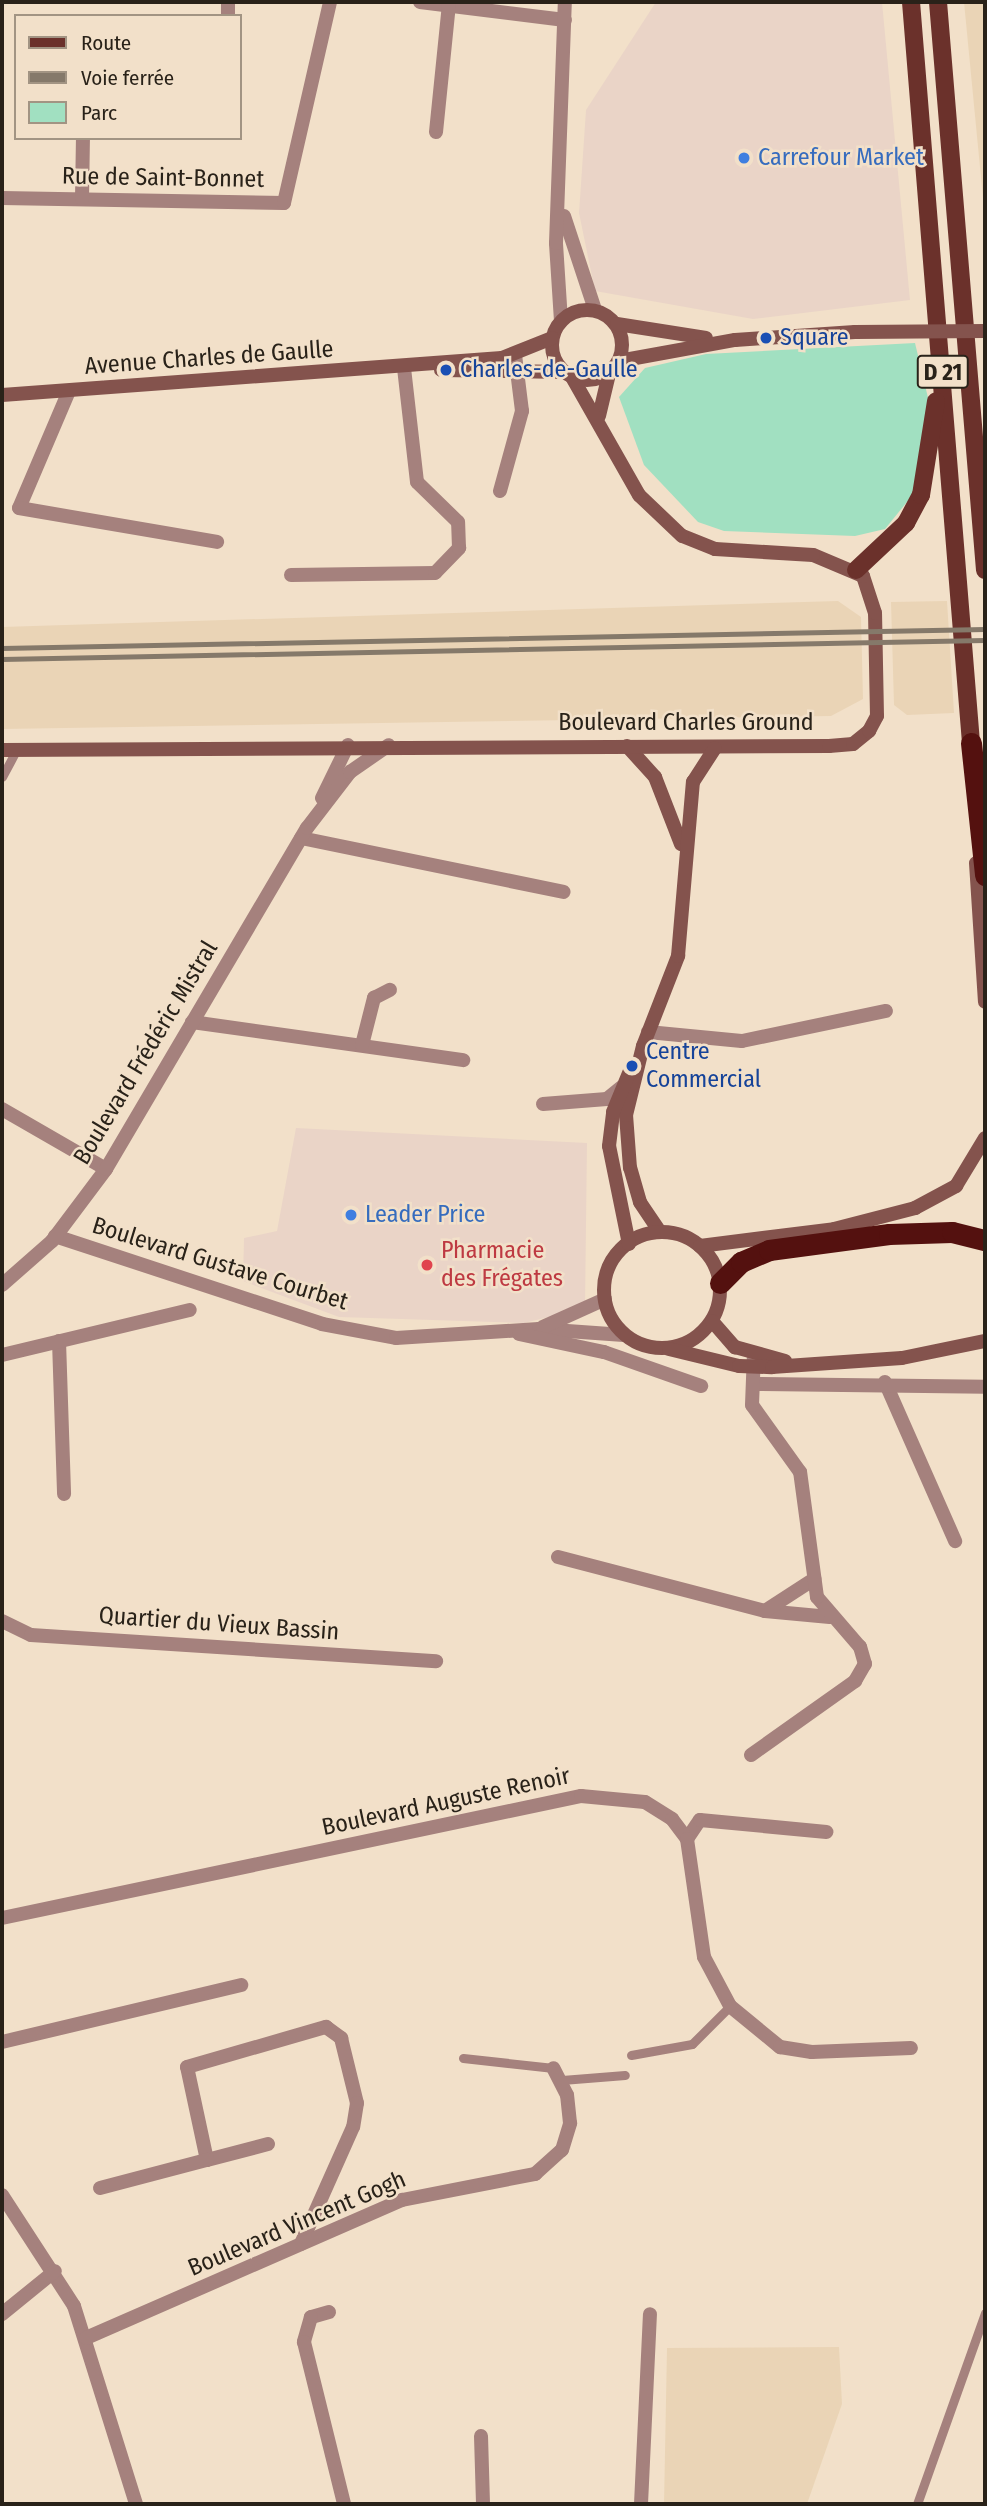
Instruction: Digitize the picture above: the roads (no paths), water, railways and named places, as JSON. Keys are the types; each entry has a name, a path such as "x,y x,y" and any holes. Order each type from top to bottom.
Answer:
{"highway":[{"name":"D 21","path":"971,743 985,875"},
{"path":"720,1283 741,1262 769,1250 889,1234 952,1232 985,1240"}],"main road":[{"name":"D 21","path":"911,2 941,346 971,743"},
{"name":"D 21","path":"938,2 985,570"},
{"path":"856,570 906,523 921,495 941,346"}],"street":[{"name":"Rue de Saint-Bonnet","path":"2,198 285,203 330,2"},
{"path":"420,2 565,20"},
{"path":"565,2 562,204 555,243 561,321 552,338 568,374 599,415 639,495 682,536 715,549 813,555 856,570"},
{"path":"436,132 449,5"},
{"path":"82,200 83,140"},
{"path":"562,204 569,246 595,310 617,324 735,340"},
{"path":"561,321 595,310"},
{"path":"599,415 609,374 619,361 623,342 617,324"},
{"path":"619,361 735,340 855,332 985,331"},
{"name":"Avenue Charles de Gaulle","path":"2,396 412,367 515,355 552,338"},
{"path":"500,491 522,411 515,355"},
{"path":"291,575 435,573 459,548 458,522 417,482 412,367"},
{"name":"Avenue Charles de Gaulle","path":"412,367 479,375 518,371 568,374"},
{"path":"568,374 591,381 609,374"},
{"path":"69,391 19,508 217,542"},
{"name":"Boulevard Charles Ground","path":"2,750 348,745 715,748 853,744 869,731 877,716 875,613 871,592 856,570"},
{"name":"D 21","path":"971,743 985,1002"},
{"name":"Boulevard Frédéric Mistral","path":"2,1285 55,1236 106,1170 304,833 348,745"},
{"name":"Boulevard Frédéric Mistral","path":"304,833 350,772 389,745"},
{"path":"627,746 655,777 682,849"},
{"path":"629,1244 609,1146 622,1087 645,1039 683,932 682,849 693,782 715,748"},
{"path":"304,833 565,892"},
{"path":"362,1045 374,998 390,990"},
{"path":"645,1039 742,1041 886,1011"},
{"path":"192,1022 463,1060"},
{"path":"645,1039 625,1139 640,1202 660,1233"},
{"path":"543,1104 607,1099 622,1087"},
{"path":"2,1109 106,1170"},
{"path":"982,1342 902,1359 800,1364 755,1361 667,1348 624,1335 605,1299 610,1267 629,1244 660,1233 700,1246 834,1229 915,1208 956,1186 985,1138"},
{"name":"Boulevard Gustave Courbet","path":"55,1236 323,1324 396,1338 514,1333 539,1329 624,1335"},
{"path":"667,1348 693,1339 712,1321 720,1283 700,1246"},
{"name":"Boulevard Gustave Courbet","path":"539,1329 605,1299"},
{"path":"2,1355 190,1310"},
{"path":"712,1321 735,1347 755,1361"},
{"path":"514,1333 604,1352 701,1386"},
{"path":"59,1342 64,1494"},
{"path":"751,1755 863,1673 860,1647 830,1617 814,1579 800,1472 752,1405 755,1361"},
{"path":"754,1384 885,1382 985,1387"},
{"path":"885,1382 955,1541"},
{"path":"558,1557 765,1611 830,1617"},
{"path":"765,1611 814,1579"},
{"name":"Quartier du Vieux Bassin","path":"2,1621 31,1635 436,1661"},
{"name":"Boulevard Auguste Renoir","path":"2,1918 581,1796 645,1802 673,1819 687,1839"},
{"path":"827,1832 700,1819 687,1839 704,1957 730,2006 780,2047 812,2052 911,2048"},
{"path":"2,2042 240,1985"},
{"path":"207,2160 187,2067 309,2030 326,2027 341,2038 355,2092 353,2127 301,2244"},
{"name":"Boulevard Vincent Gogh","path":"86,2338 402,2200 535,2174 562,2150 570,2123 562,2080 552,2068"},
{"path":"100,2188 268,2144"},
{"path":"2,2195 55,2271 86,2338 136,2504"},
{"path":"2,2315 55,2271"},
{"path":"329,2312 311,2317 304,2342 344,2504"},
{"path":"640,2504 650,2314"},
{"path":"481,2436 483,2504"}],"lane":[{"path":"2,778 17,749"},
{"path":"631,2055 692,2044 730,2006"},
{"path":"463,2058 552,2068"},
{"path":"562,2080 625,2075"},
{"path":"917,2504 985,2313"}],"railway":[{"path":"2,648 985,629"},
{"path":"2,659 985,640"}],"place":[{"name":"Carrefour Market","path":"744,158"},
{"name":"Square","path":"766,338"},
{"name":"Charles-de-Gaulle","path":"446,370"},
{"name":"Centre Commercial","path":"632,1066"},
{"name":"Leader Price","path":"351,1215"},
{"name":"Pharmacie des Frégates","path":"427,1265"}]}
